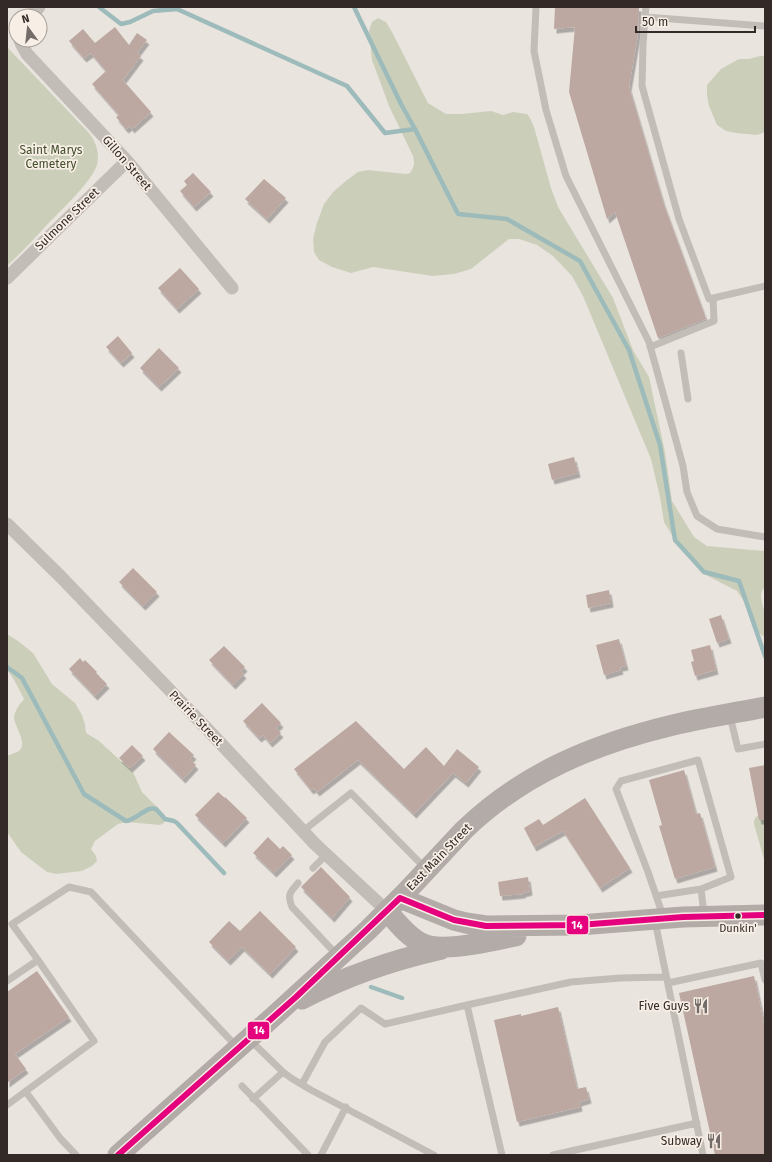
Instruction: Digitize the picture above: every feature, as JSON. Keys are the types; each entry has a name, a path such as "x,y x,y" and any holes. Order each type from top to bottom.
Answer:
{"main road":[{"name":"East Main Street","path":"118,1155 339,956 393,905 464,830 487,809 530,780 561,763 594,748 673,725 765,707"},
{"path":"393,905 476,925 498,927 579,925 704,916 765,915"},
{"path":"393,905 408,934 421,943 431,947 458,946"},
{"path":"274,1016 309,996 361,973 420,954 579,925"}],"street":[{"name":"Gillon Street","path":"24,48 27,54 127,161 232,288"},
{"name":"Sulmone Street","path":"7,278 127,161"},
{"name":"Prairie Street","path":"7,524 61,577 326,855 393,905"}],"lane":[{"path":"536,7 534,51 546,110 566,176 650,347 682,466 687,492 697,516 717,529 765,537"},
{"path":"646,7 642,86 679,219 709,299 765,286"},
{"path":"645,17 765,26"},
{"path":"650,347 714,321 713,298"},
{"path":"681,353 688,399"},
{"path":"729,714 738,749 765,744"},
{"path":"656,896 701,889 731,877 698,760 621,781 616,789 656,896 667,980 703,1155"},
{"path":"303,831 351,793 427,870"},
{"path":"313,868 326,855"},
{"path":"298,882 291,891 289,900 292,907 339,956"},
{"path":"7,1105 94,1041 12,924 68,887 91,892 243,1043 282,1072 434,1155"},
{"path":"701,889 704,916"},
{"path":"7,981 38,960"},
{"path":"302,1084 325,1042 361,1008 385,1024 571,982 613,979 667,980 761,963 765,980"},
{"path":"467,1005 502,1155"},
{"path":"253,1099 282,1072"},
{"path":"242,1086 308,1155"},
{"path":"26,1092 60,1138 76,1155"},
{"path":"321,1155 346,1107"},
{"path":"553,1155 697,1123"}],"green space":[{"path":"378,18 386,22 392,32 428,103 446,114 491,111 503,115 513,112 527,114 530,118 558,207 613,298 633,350 649,377 665,452 672,501 694,537 707,546 765,551 765,587 761,593 761,597 765,618 765,637 756,629 746,604 737,591 702,573 678,545 664,522 651,459 583,296 572,276 553,256 537,245 519,239 509,239 471,269 454,274 433,276 373,267 351,273 332,267 319,260 314,252 313,239 324,204 333,192 358,172 368,170 406,174 410,173 414,165 413,156 389,106 372,60 369,31 372,22"},
{"name":"Saint Marys Cemetery","path":"7,47 89,133 94,140 98,156 97,165 94,172 74,198 7,266"},
{"path":"765,56 765,132 757,135 726,131 717,125 709,106 707,85 721,69 739,59 749,59"},
{"path":"7,634 33,653 52,684 75,703 82,715 86,733 99,741 133,772 142,792 164,814 166,819 164,823 160,825 127,822 118,824 95,841 91,849 96,856 97,861 92,866 82,871 56,874 47,872 21,852 7,832 7,756 19,751 21,748 22,740 14,715 24,699 7,670"},
{"path":"761,814 765,815 765,863 754,824 754,820"}],"building":[{"path":"555,7 639,7 638,34 629,87 663,202 706,319 658,338 615,212 607,219 569,92 575,27 554,29"},
{"path":"115,27 129,45 137,33 147,40 137,53 141,56 123,80 151,112 132,129 130,126 126,129 116,117 119,115 92,84 106,71 91,53 84,58 69,41 83,29 95,43"},
{"path":"193,173 211,192 194,207 180,191 187,185 184,181"},
{"path":"264,179 286,198 267,219 245,199"},
{"path":"180,268 199,289 177,309 158,288"},
{"path":"118,336 132,353 121,363 106,347"},
{"path":"159,348 179,368 159,387 140,368"},
{"path":"574,457 578,473 552,480 548,464"},
{"path":"133,568 157,592 143,606 119,582"},
{"path":"609,590 611,603 588,608 586,595"},
{"path":"721,615 729,639 717,643 709,619"},
{"path":"619,639 626,666 620,667 621,670 604,675 596,645"},
{"path":"710,645 716,670 695,676 691,662 694,661 691,650"},
{"path":"224,646 245,667 241,671 244,674 233,685 209,660"},
{"path":"80,658 83,662 85,660 107,684 95,696 69,669"},
{"path":"262,703 281,723 276,728 281,733 270,743 263,735 259,738 243,721"},
{"path":"356,721 404,769 426,747 444,766 457,749 479,767 466,783 453,773 414,814 358,760 317,792 314,788 311,790 294,769"},
{"path":"169,732 194,755 190,759 196,765 183,779 153,749"},
{"path":"132,745 143,756 130,768 119,758"},
{"path":"765,765 765,820 759,820 749,768"},
{"path":"684,770 696,814 700,813 715,867 675,879 659,826 662,825 649,780"},
{"path":"218,792 247,818 223,843 195,815"},
{"path":"585,798 630,868 600,888 563,831 534,847 524,828 539,819 543,825"},
{"path":"268,837 280,849 283,846 292,855 274,873 253,853"},
{"path":"321,867 350,897 332,918 301,887"},
{"path":"528,877 530,891 523,894 500,896 498,882"},
{"path":"260,911 296,947 270,974 242,947 228,961 209,942 229,921 240,931"},
{"path":"37,971 69,1017 15,1054 26,1069 7,1083 7,992"},
{"path":"754,976 765,1028 765,1155 715,1155 679,993"},
{"path":"558,1007 577,1089 586,1087 589,1099 579,1102 580,1107 517,1122 494,1020 521,1014 521,1016"}],"waterway":[{"path":"99,7 121,24 130,22 153,11 177,9 347,86 385,133 415,129 458,214 507,219 580,261 629,350 660,445 675,540 704,572 739,581 765,656"},
{"path":"354,7 401,104 415,129"},
{"path":"7,667 22,678 84,794 126,821 148,809 156,809 165,819 177,823 224,873"},
{"path":"371,987 402,998"}],"transit line":[{"name":"14","path":"118,1155 296,997 400,898 454,920 486,926 579,925 683,917 765,915"}],"place":[{"name":"Dunkin'","path":"738,916"},
{"name":"Five Guys","path":"701,1006"},
{"name":"Subway","path":"714,1141"}]}
